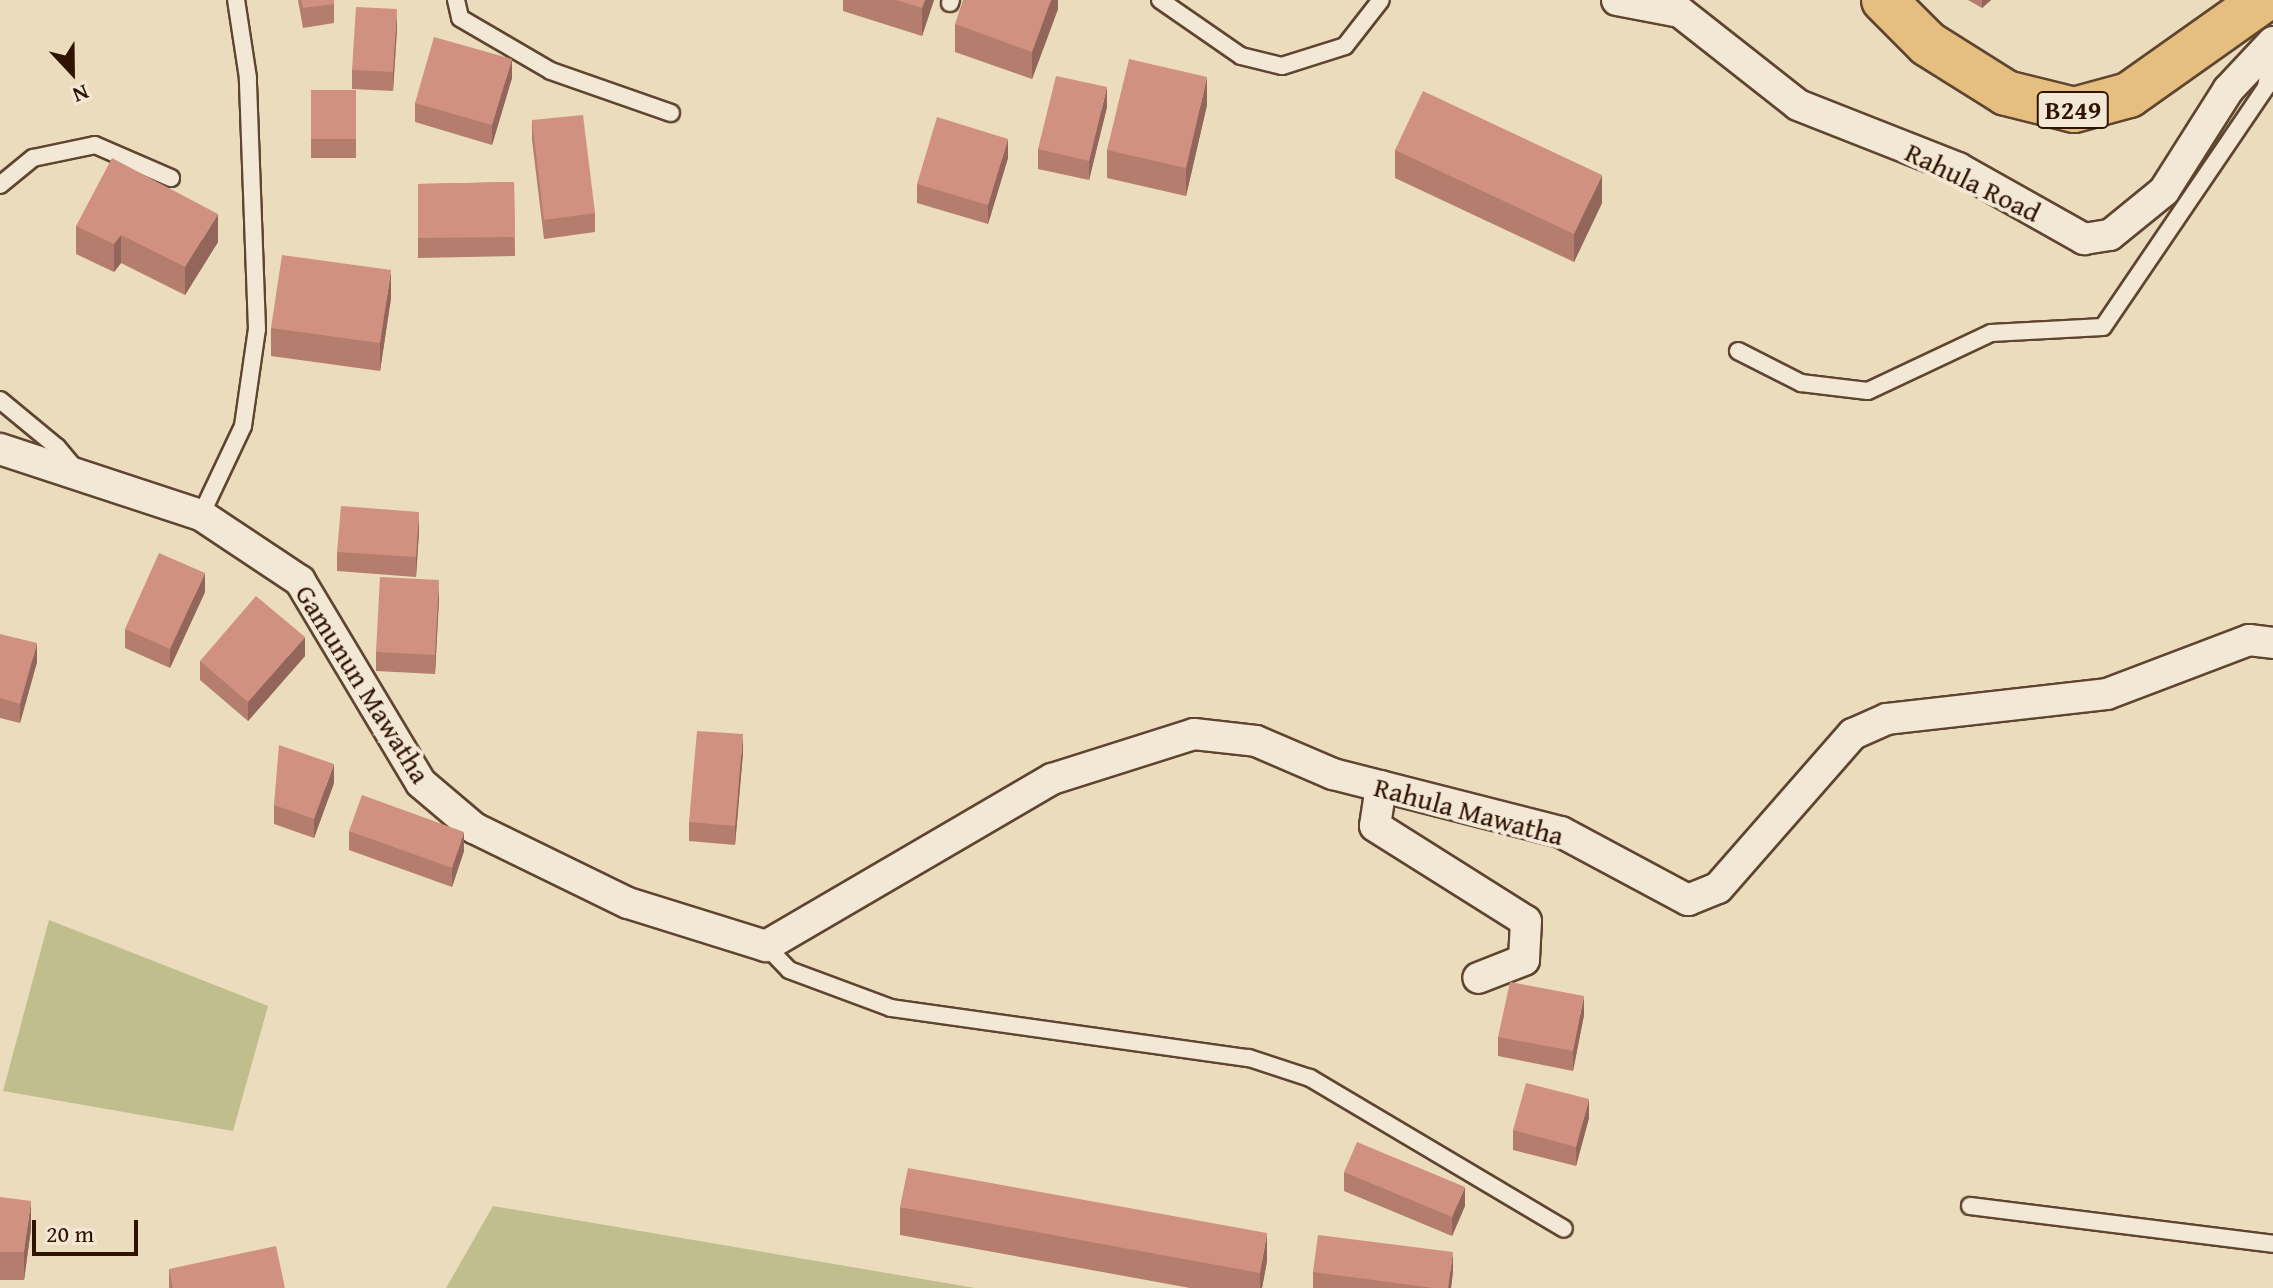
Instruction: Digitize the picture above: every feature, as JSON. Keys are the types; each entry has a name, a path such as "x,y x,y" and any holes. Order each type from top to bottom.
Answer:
{"main road":[{"name":"B249","path":"1884,0 1928,44 2006,93 2074,110 2129,95 2263,0"}],"street":[{"name":"Rahula Road","path":"1617,0 1679,6 1798,105 1958,168 2084,239 2110,235 2164,191 2228,90 2273,42"},
{"name":"Gamunun Mawatha","path":"0,449 201,515 300,581 421,783 474,828 628,903 766,946"},
{"name":"Rahula Mawatha","path":"766,946 1052,779 1194,734 1256,741 1333,774 1561,832 1688,900 1718,888 1853,734 1887,719 2107,694 2249,640 2273,643"},
{"path":"1381,786 1375,826 1526,921 1524,960 1478,978"}],"lane":[{"path":"201,515 243,426 257,329 248,78 236,0"},
{"path":"456,0 460,18 551,71 671,113"},
{"path":"1160,0 1241,56 1282,66 1345,46 1381,0"},
{"path":"1738,351 1801,383 1868,391 1991,333 2103,327 2266,87 2273,42"},
{"path":"0,185 33,158 95,145 171,178"},
{"path":"0,400 57,447 79,475"},
{"path":"766,946 789,970 891,1008 1249,1058 1310,1078 1564,1229"},
{"path":"1970,1206 2273,1244"}],"shaded area":[{"path":"49,920 268,1006 233,1131 3,1091"},
{"path":"493,1206 975,1288 446,1288"}],"building":[{"path":"301,0 334,0 334,4 303,8"},
{"path":"896,0 925,0 922,8"},
{"path":"963,0 1051,0 1032,52 955,24"},
{"path":"356,7 397,9 393,72 352,70"},
{"path":"434,37 512,59 492,125 415,103"},
{"path":"1129,59 1207,77 1186,168 1107,150"},
{"path":"1056,76 1107,87 1089,161 1038,149"},
{"path":"311,90 356,90 356,139 311,139"},
{"path":"1423,91 1602,175 1574,234 1395,150"},
{"path":"583,115 595,213 544,220 532,120"},
{"path":"937,117 1008,139 988,205 917,184"},
{"path":"112,158 218,214 185,267 121,235 114,244 76,226"},
{"path":"514,182 515,237 418,238 418,184"},
{"path":"282,255 391,270 380,343 271,328"},
{"path":"341,506 419,512 416,557 337,552"},
{"path":"159,553 205,573 170,649 125,629"},
{"path":"380,577 439,580 435,655 376,652"},
{"path":"256,596 305,637 248,702 200,661"},
{"path":"0,634 37,643 20,704 0,698"},
{"path":"697,731 743,734 735,826 689,822"},
{"path":"279,745 334,764 314,819 274,805"},
{"path":"362,795 464,832 452,868 349,831"},
{"path":"1510,982 1584,996 1573,1051 1498,1037"},
{"path":"1526,1083 1589,1099 1576,1147 1513,1130"},
{"path":"1357,1142 1465,1187 1452,1217 1344,1172"},
{"path":"908,1168 1267,1233 1260,1273 900,1207"},
{"path":"0,1197 31,1201 24,1252 0,1252"},
{"path":"1318,1235 1453,1252 1448,1288 1313,1272"},
{"path":"276,1246 285,1288 173,1288 169,1269"}]}
